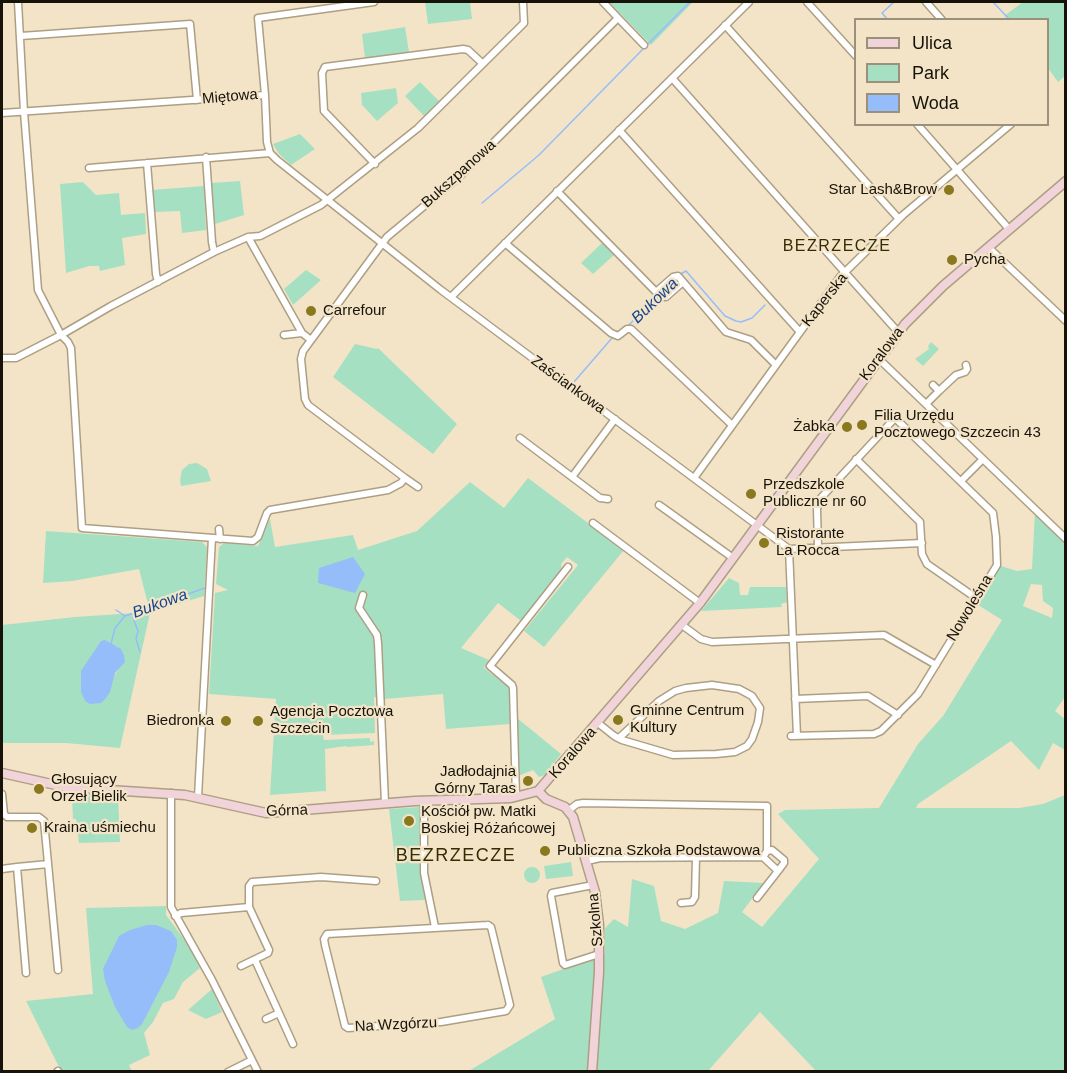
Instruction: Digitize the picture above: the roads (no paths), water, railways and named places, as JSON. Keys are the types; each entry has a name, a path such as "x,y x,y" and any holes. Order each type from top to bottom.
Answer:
{"street":[{"path":"18,2 38,290 61,335 69,342 81,464 82,528 253,541 258,537 270,510 388,490 405,478 418,487"},
{"name":"Miętowa","path":"2,113 265,95 258,18 374,2"},
{"path":"2,358 16,358 214,252 248,237 260,236 321,205 418,128 524,23 522,2"},
{"path":"603,2 644,45"},
{"path":"451,297 749,2"},
{"path":"807,2 854,55"},
{"path":"926,2 940,18"},
{"name":"Bukszpanowa","path":"405,478 308,405 305,399 301,358 303,351 380,244 459,177 618,18"},
{"path":"21,36 190,24 197,100"},
{"path":"725,25 898,219"},
{"path":"375,164 324,111 322,73 325,67 463,49 468,50 482,63"},
{"path":"672,78 898,332"},
{"path":"89,168 270,153 267,142 265,95"},
{"path":"918,126 1009,229"},
{"name":"Kaperska","path":"694,478 845,272 898,219 1009,126"},
{"path":"619,130 800,332"},
{"name":"Zaściankowa","path":"270,153 380,244 789,549"},
{"path":"206,158 214,252"},
{"path":"147,163 158,282"},
{"name":"Koralowa","path":"538,791 700,603 898,332 933,295 1065,181"},
{"path":"558,191 661,297 666,297 683,282"},
{"path":"248,237 302,333 311,340"},
{"path":"505,243 616,336 627,329 632,329 732,425"},
{"path":"988,247 1065,321"},
{"path":"656,292 676,276 726,332 751,340 776,365"},
{"path":"284,334 302,333"},
{"path":"878,358 1065,539"},
{"path":"926,405 956,375 965,372 966,365"},
{"path":"933,385 939,392"},
{"name":"Nowoleśna","path":"795,699 794,736 874,734 881,731 918,694 997,562 994,515 894,417 856,459"},
{"path":"572,477 615,419"},
{"path":"520,438 600,498 608,499"},
{"path":"818,547 818,502 856,459 920,522 922,554 927,564 976,598"},
{"path":"961,482 983,459"},
{"path":"659,505 732,558"},
{"path":"593,523 700,603"},
{"path":"198,797 216,538 219,529"},
{"path":"898,715 868,696 795,699 789,549 922,543"},
{"path":"516,797 513,688 490,666 568,567"},
{"path":"363,595 359,608 377,634 378,643 386,803"},
{"path":"681,625 701,639 712,642 884,635 936,665"},
{"name":"Koralowa","path":"712,686 739,689 752,696 760,708 752,739 740,751 695,756 673,755 620,738 660,701 671,693 686,688 712,686"},
{"path":"598,723 620,738"},
{"path":"627,732 629,741"},
{"name":"Górna","path":"2,775 63,786 198,797 266,813 424,800 516,797 538,791"},
{"path":"538,791 546,799 569,810 583,803 767,806 767,851 763,857"},
{"path":"2,794 4,814 8,818 43,819 56,970 66,969"},
{"path":"171,794 170,901 175,916 212,980 258,1071"},
{"path":"424,800 424,873 435,927"},
{"name":"Szkolna","path":"569,810 574,818 594,885 597,910 599,954 592,1071"},
{"path":"757,898 784,863 784,860 772,850 767,851"},
{"path":"681,903 692,902 695,897 696,857"},
{"path":"587,861 600,858 763,857 778,871"},
{"path":"2,869 48,864"},
{"path":"17,867 26,973"},
{"path":"241,966 268,953 269,950 249,907 249,886 252,882 321,877 376,880"},
{"path":"594,885 552,893 550,896 563,963 565,965 599,954"},
{"path":"175,916 181,913 249,907"},
{"name":"Na Wzgórzu","path":"488,925 491,927 510,1005 506,1011 441,1023 348,1028 345,1026 325,945 327,934 435,927 488,925"},
{"path":"255,960 293,1044"},
{"path":"266,1019 279,1013"},
{"path":"228,1071 252,1060"}],"water":[{"path":"353,557 365,574 355,593 318,583 319,568"},
{"path":"105,640 121,649 125,662 115,673 106,698 101,703 90,704 85,701 81,692 81,671 101,641"},
{"path":"147,925 156,925 171,931 177,940 177,947 169,972 142,1024 132,1030 127,1027 115,1007 103,969 119,936"}],"waterway":[{"path":"647,45 690,2"},
{"name":"Bukowa","path":"886,18 882,13 894,2"},
{"path":"993,2 1008,18"},
{"path":"482,203 539,155 644,48"},
{"name":"Bukowa","path":"679,275 686,271 725,316 736,321 741,322 752,318 765,305"},
{"name":"Bukowa","path":"660,294 676,279"},
{"name":"Bukowa","path":"628,326 656,297"},
{"name":"Bukowa","path":"574,382 612,338"},
{"name":"Bukowa","path":"116,610 125,616 205,588"},
{"path":"134,613 133,618 138,631 136,639 140,652"},
{"path":"111,644 115,628 125,616"}],"place":[{"name":"Star Lash&Brow","path":"949,190"},
{"name":"Pycha","path":"952,260"},
{"name":"Carrefour","path":"311,311"},
{"name":"Filia Urzędu Pocztowego Szczecin 43","path":"862,425"},
{"name":"Żabka","path":"847,427"},
{"name":"Przedszkole Publiczne nr 60","path":"751,494"},
{"name":"Ristorante La Rocca","path":"764,543"},
{"name":"Gminne Centrum Kultury","path":"618,720"},
{"name":"Biedronka","path":"226,721"},
{"name":"Agencja Pocztowa Szczecin","path":"258,721"},
{"name":"Jadłodajnia Górny Taras","path":"528,781"},
{"name":"Głosujący Orzeł Bielik","path":"39,789"},
{"name":"Kościół pw. Matki Boskiej Różańcowej","path":"409,821"},
{"name":"Kraina uśmiechu","path":"32,828"},
{"name":"Publiczna Szkoła Podstawowa","path":"545,851"}],"district":[{"name":"BEZRZECZE","path":"837,247"},
{"name":"BEZRZECZE","path":"456,856"}]}
